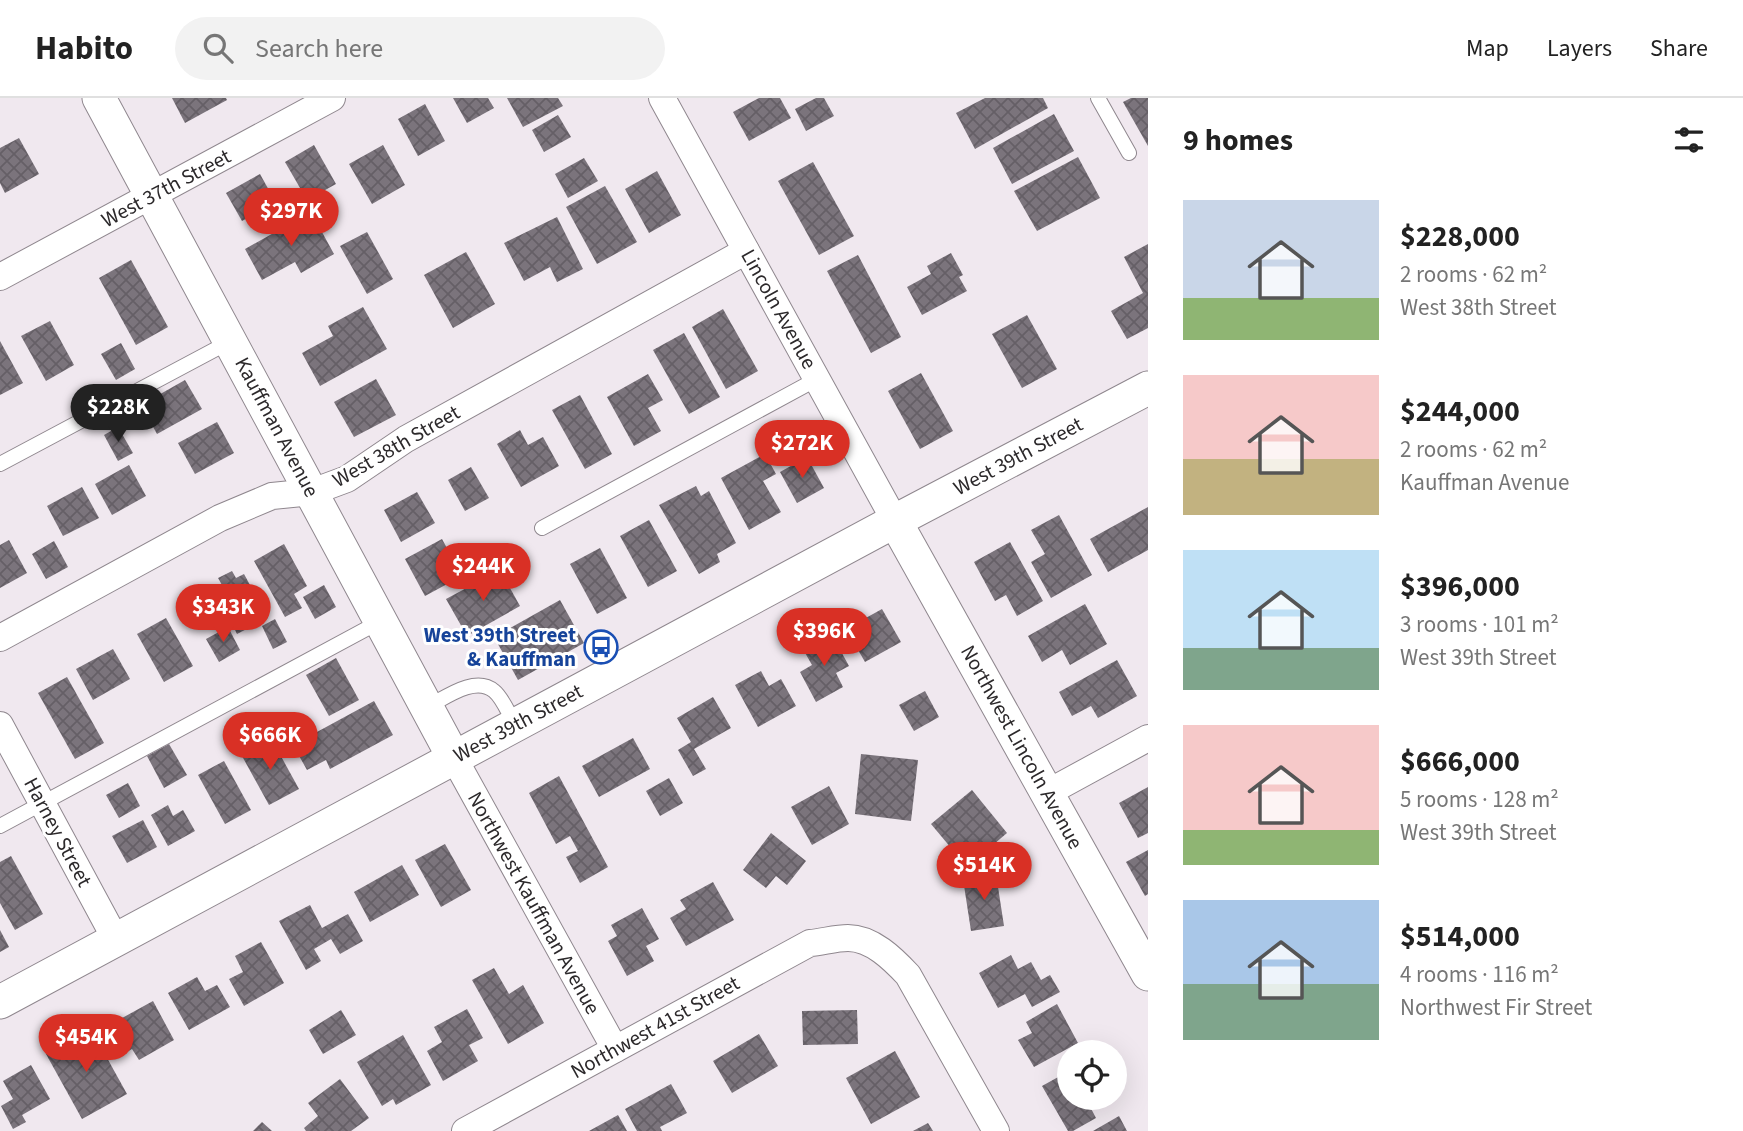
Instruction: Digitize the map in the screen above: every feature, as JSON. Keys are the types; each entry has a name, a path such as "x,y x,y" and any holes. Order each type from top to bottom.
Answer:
{"street":[{"name":"Kauffman Avenue","path":"99,98 454,758"},
{"name":"West 37th Street","path":"0,277 332,98"},
{"name":"Lincoln Avenue","path":"662,98 895,521"},
{"name":"West 38th Street","path":"0,638 220,518 272,496 312,492 347,479 406,439 746,251"},
{"name":"West 39th Street","path":"0,1002 515,724 1148,388"},
{"name":"Northwest Lincoln Avenue","path":"895,521 1148,974"},
{"name":"Harney Street","path":"0,724 116,940"},
{"path":"1048,793 1148,738"},
{"name":"Northwest Kauffman Avenue","path":"454,758 615,1049"},
{"name":"Northwest 41st Street","path":"465,1131 810,943 850,938 873,945 892,958 908,975 996,1131"}],"lane":[{"path":"1098,98 1129,153"},
{"path":"0,464 231,341"},
{"path":"542,528 817,379"},
{"path":"0,826 381,621"},
{"path":"427,707 468,687 482,685 495,691 515,724"}],"building":[{"path":"172,98 226,98 227,100 185,123"},
{"path":"453,98 488,98 494,108 467,123"},
{"path":"507,98 558,98 563,106 523,127"},
{"path":"759,98 780,98 791,118 749,141 733,112"},
{"path":"816,98 824,98 834,116 806,131 795,109"},
{"path":"985,98 1043,98 1048,108 975,149 956,113"},
{"path":"1131,98 1148,98 1148,146 1123,102"},
{"path":"425,104 445,141 418,156 398,119"},
{"path":"1054,114 1074,151 1012,184 993,148"},
{"path":"558,115 571,137 544,152 532,130"},
{"path":"19,138 39,174 5,193 0,183 0,148"},
{"path":"314,145 336,184 307,200 285,162"},
{"path":"383,145 405,185 372,204 349,164"},
{"path":"1078,157 1100,198 1037,231 1014,191"},
{"path":"584,158 598,181 568,198 555,174"},
{"path":"813,162 854,236 819,255 778,181"},
{"path":"657,171 681,215 649,233 625,189"},
{"path":"260,174 276,203 242,221 226,193"},
{"path":"605,186 637,242 597,264 566,207"},
{"path":"311,212 334,254 301,273 295,262 262,280 245,249"},
{"path":"557,217 583,269 557,282 550,267 524,281 504,243"},
{"path":"367,232 393,279 367,294 340,246"},
{"path":"1148,244 1148,328 1127,339 1111,311 1143,293 1124,257"},
{"path":"466,252 495,304 453,328 424,275"},
{"path":"951,253 963,275 959,277 967,291 922,315 907,287 931,274 927,266"},
{"path":"858,255 901,337 871,353 827,271"},
{"path":"131,260 168,327 136,345 99,278"},
{"path":"363,307 387,349 320,386 302,353 333,336 328,326"},
{"path":"723,309 758,371 726,389 692,327"},
{"path":"1027,315 1057,369 1022,388 992,334"},
{"path":"50,321 74,365 46,381 21,336"},
{"path":"684,333 720,397 689,414 653,350"},
{"path":"0,341 23,383 0,395"},
{"path":"121,343 135,369 116,380 101,354"},
{"path":"921,373 953,431 920,449 888,391"},
{"path":"648,374 663,400 648,408 661,431 634,446 607,397"},
{"path":"376,379 396,415 354,437 334,402"},
{"path":"185,380 202,409 157,434 141,405"},
{"path":"580,395 612,454 585,469 552,410"},
{"path":"217,422 234,453 195,474 178,443"},
{"path":"118,427 133,453 118,461 104,435"},
{"path":"520,430 528,445 543,437 559,466 521,487 497,444"},
{"path":"765,454 776,474 763,481 781,512 749,530 721,478"},
{"path":"807,457 824,488 797,503 780,472"},
{"path":"129,465 146,496 112,515 95,484"},
{"path":"471,467 489,498 465,511 448,480"},
{"path":"696,486 701,496 709,491 736,543 717,554 720,562 699,574 659,505"},
{"path":"82,487 99,518 63,536 47,506"},
{"path":"417,492 435,523 401,542 384,510"},
{"path":"1148,507 1148,550 1108,572 1090,539"},
{"path":"1059,515 1092,575 1051,598 1031,562 1045,554 1031,530"},
{"path":"649,520 677,571 648,587 620,536"},
{"path":"442,539 462,576 425,596 405,559"},
{"path":"9,540 27,573 0,588 0,545"},
{"path":"54,541 68,567 46,579 32,554"},
{"path":"1010,542 1043,601 1017,616 1006,595 995,601 974,562"},
{"path":"284,544 307,586 294,594 302,608 285,617 254,561"},
{"path":"600,548 627,598 597,614 570,564"},
{"path":"500,570 520,606 467,636 446,599"},
{"path":"232,571 236,578 244,574 268,618 237,634 231,622 226,625 223,620 215,624 206,606 219,599 214,590 222,585 218,578"},
{"path":"324,585 336,607 315,619 303,597"},
{"path":"560,600 584,643 518,680 494,637"},
{"path":"1085,604 1107,644 1070,665 1062,650 1042,662 1028,636"},
{"path":"882,609 901,642 865,662 846,629"},
{"path":"166,618 193,666 164,682 137,634"},
{"path":"275,619 287,642 273,649 262,626"},
{"path":"228,627 240,650 219,662 206,639"},
{"path":"832,635 849,666 836,673 843,687 816,702 800,672 812,665 804,651"},
{"path":"113,649 130,679 93,700 76,669"},
{"path":"336,658 359,700 329,716 306,675"},
{"path":"1117,660 1137,696 1098,718 1091,706 1072,716 1059,692"},
{"path":"761,671 769,686 781,679 796,706 758,727 735,685"},
{"path":"67,677 104,743 75,759 38,693"},
{"path":"925,691 939,717 914,731 899,705"},
{"path":"713,697 731,728 694,749 706,769 693,776 678,750 691,742 677,718"},
{"path":"374,701 393,735 330,769 326,760 307,770 293,745"},
{"path":"633,738 650,769 599,797 582,766"},
{"path":"272,740 299,789 269,805 242,756"},
{"path":"169,744 187,775 164,788 147,756"},
{"path":"861,754 918,760 911,821 855,814"},
{"path":"224,761 251,810 225,824 198,775"},
{"path":"559,776 608,867 580,883 566,857 578,851 570,836 556,844 529,793"},
{"path":"669,778 683,803 660,816 646,791"},
{"path":"128,783 140,806 119,818 106,795"},
{"path":"829,786 849,824 812,845 791,807"},
{"path":"1148,787 1148,833 1138,838 1119,803"},
{"path":"972,790 1007,833 967,867 931,824"},
{"path":"168,805 173,816 183,810 195,831 168,846 151,815"},
{"path":"143,820 157,847 127,863 112,836"},
{"path":"771,833 806,861 787,885 776,876 766,888 743,870"},
{"path":"445,844 471,890 441,907 415,860"},
{"path":"1148,850 1148,894 1145,896 1126,862"},
{"path":"11,856 43,914 15,930 0,903 0,862"},
{"path":"402,865 419,895 370,922 354,892"},
{"path":"996,874 1004,926 971,931 963,879"},
{"path":"713,882 734,920 686,946 670,918 686,909 680,900"},
{"path":"310,905 322,928 348,914 363,941 340,954 331,939 314,949 321,961 306,970 279,921"},
{"path":"642,908 659,939 646,946 654,961 627,976 608,941 617,936 611,925"},
{"path":"0,930 9,947 0,952"},
{"path":"261,942 284,983 244,1006 229,979 243,972 235,956"},
{"path":"1011,955 1018,969 1031,962 1041,980 1050,975 1060,992 1032,1007 1025,994 998,1008 979,973"},
{"path":"494,968 509,994 523,985 544,1023 508,1044 472,980"},
{"path":"197,977 205,991 217,985 230,1007 189,1030 168,993"},
{"path":"153,1001 174,1040 139,1060 132,1049 120,1056 104,1028"},
{"path":"1057,1004 1076,1040 1057,1040 1057,1054 1034,1067 1018,1040 1032,1033 1026,1022"},
{"path":"467,1009 483,1038 469,1045 478,1061 443,1081 427,1051 442,1042 434,1027"},
{"path":"341,1010 356,1035 323,1054 309,1030"},
{"path":"857,1010 858,1044 803,1045 802,1011"},
{"path":"91,1029 127,1094 82,1119 46,1054"},
{"path":"759,1034 778,1066 732,1093 713,1061"},
{"path":"403,1035 431,1085 396,1105 393,1099 382,1106 357,1062"},
{"path":"895,1051 920,1097 871,1124 846,1078"},
{"path":"31,1065 50,1099 22,1115 26,1122 13,1129 1,1106 13,1099 3,1081"},
{"path":"1057,1078 1057,1110 1092,1110 1096,1118 1073,1131 1068,1131 1042,1086"},
{"path":"340,1079 369,1118 351,1131 306,1131 304,1128 318,1116 308,1103"},
{"path":"671,1084 687,1113 660,1127 662,1131 637,1131 625,1109"},
{"path":"618,1115 627,1131 589,1131"},
{"path":"1119,1116 1127,1131 1093,1131"},
{"path":"262,1122 272,1131 253,1131"},
{"path":"928,1123 933,1131 913,1131"}],"place":[{"name":"West 39th Street & Kauffman","path":"601,647"}]}
